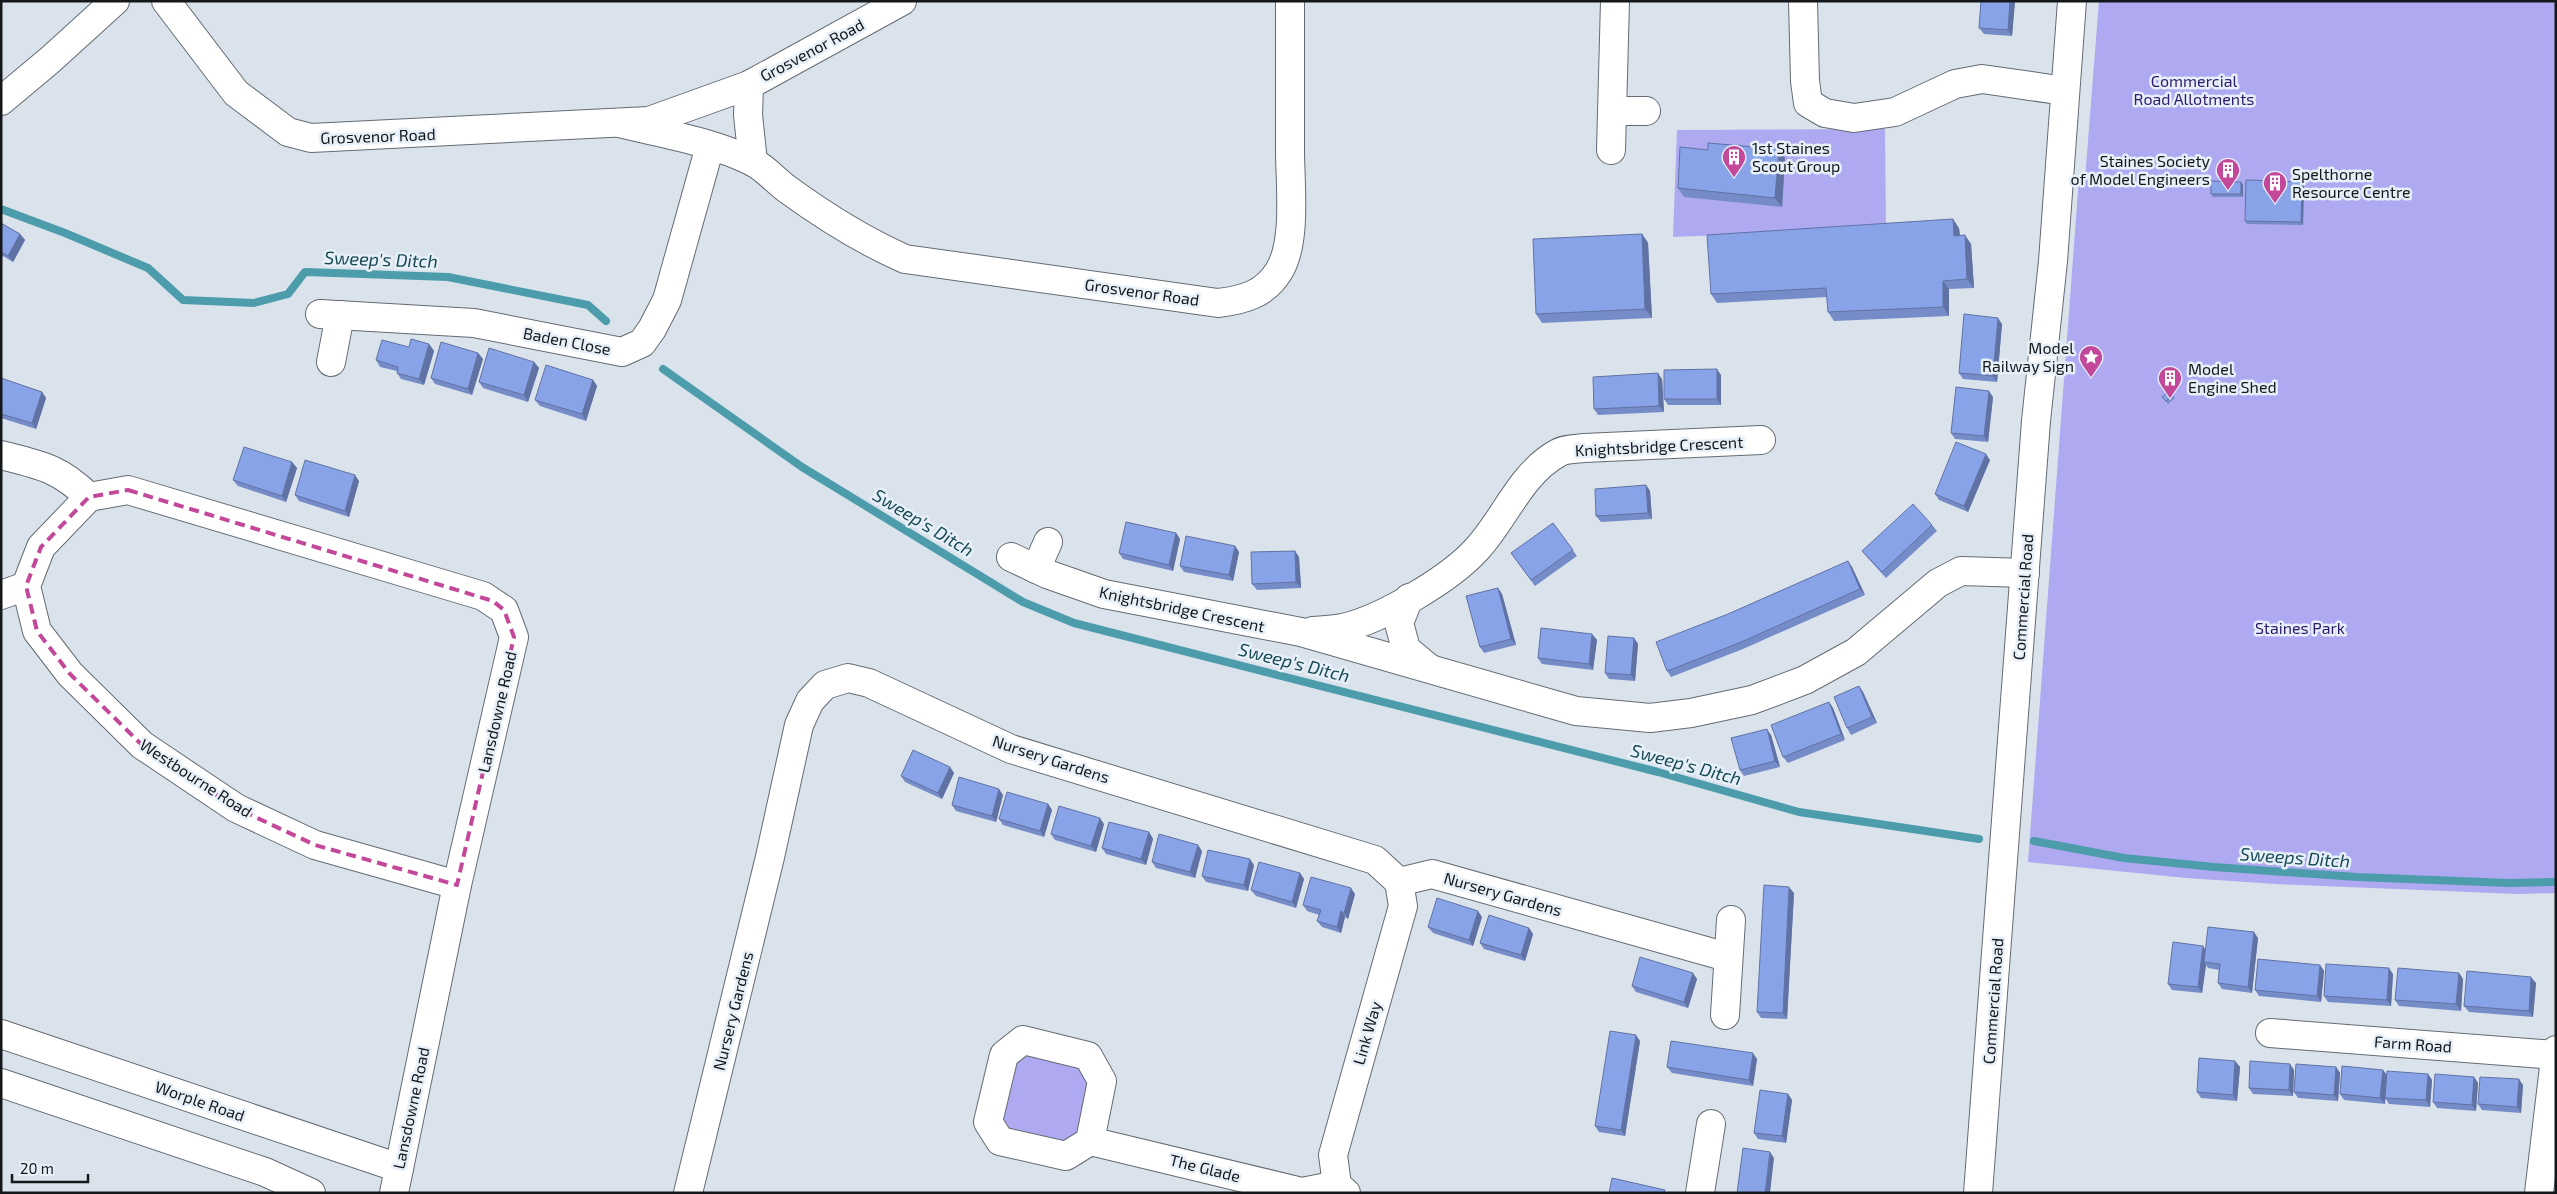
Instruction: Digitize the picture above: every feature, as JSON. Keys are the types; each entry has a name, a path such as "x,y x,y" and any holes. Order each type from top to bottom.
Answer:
{"street":[{"path":"1,101 115,1"},
{"name":"Grosvenor Road","path":"177,5 236,92 288,132 311,138 649,121 749,84 902,1"},
{"name":"Grosvenor Road","path":"619,123 710,146 753,162 787,189 876,247 905,259 1218,303 1253,296 1266,288 1280,270 1288,251 1290,212 1290,1"},
{"path":"1611,150 1614,111 1615,1"},
{"path":"1803,1 1805,80 1808,103 1825,113 1854,118 1895,112 1955,84 1982,79 2065,91"},
{"name":"Commercial Road","path":"1978,1193 2036,421 2053,261 2072,1"},
{"name":"Grosvenor Road","path":"749,84 748,115 753,162"},
{"path":"1614,111 1646,112"},
{"name":"Baden Close","path":"331,362 330,314 474,323 622,352 642,343 652,330 667,300 710,146"},
{"name":"Knightsbridge Crescent","path":"1301,632 1343,628 1390,610 1444,577 1477,550 1511,501 1536,470 1559,452 1584,448 1761,440"},
{"path":"1,456 47,466 72,481 89,497"},
{"name":"Lansdowne Road","path":"89,497 128,490 484,596 504,610 514,637 457,885 396,1180"},
{"name":"Westbourne Road","path":"89,497 41,547 13,591 37,631 70,674 142,745 236,808 315,846 457,885"},
{"path":"1036,569 1048,542"},
{"name":"Knightsbridge Crescent","path":"1011,557 1036,569 1104,594 1301,632 1576,711 1650,718 1691,713 1752,700 1805,680 1856,652 1938,583 1961,571 2025,573"},
{"name":"Knightsbridge Crescent","path":"1409,598 1399,623 1406,649 1430,669"},
{"name":"Nursery Gardens","path":"688,1193 770,857 799,725 810,701 825,685 848,678 869,683 1011,749 1375,860 1399,882 1432,874 1727,957"},
{"name":"Link Way","path":"1342,1189 1333,1155 1403,906 1399,882"},
{"path":"1725,1015 1727,957 1731,920"},
{"name":"Farm Road","path":"2270,1033 2555,1055"},
{"name":"Worple Road","path":"1,1034 396,1180"},
{"path":"1023,1040 1088,1056 1102,1081 1090,1141 1066,1156 1000,1141 988,1122 1004,1055 1023,1040"},
{"path":"2539,1193 2556,1050"},
{"path":"1,1083 265,1172 312,1193"},
{"path":"1700,1193 1711,1124"},
{"name":"The Glade","path":"1090,1141 1302,1192 1342,1189"}],"highlighted area":[{"path":"128,490 493,601 504,610 514,637 457,885 315,845 236,808 142,745 70,674 37,631 26,586 41,547 89,497"}],"green space":[{"name":"Staines Park","path":"2099,1 2556,1 2556,893 2518,894 2276,884 2186,878 2028,862 2078,191 2079,179 2085,179"},
{"path":"1885,129 1886,228 1673,237 1677,130"},
{"path":"1033,1053 1079,1063 1090,1087 1081,1133 1068,1144 1014,1135 999,1112 1011,1064"}],"building":[{"path":"1981,1 2010,1 2008,30 1979,28"},
{"name":"1st Staines Scout Group","path":"1708,143 1779,149 1775,198 1678,188 1680,147 1708,150"},
{"name":"Spelthorne Resource Centre","path":"2246,180 2302,182 2301,222 2245,221"},
{"name":"Staines Society of Model Engineers","path":"2211,181 2241,182 2241,194 2211,194"},
{"path":"1953,219 1954,236 1965,235 1967,279 1943,281 1943,307 1828,312 1826,288 1711,294 1707,235"},
{"path":"1,223 20,234 8,256 1,252"},
{"path":"1642,234 1645,309 1536,314 1533,239"},
{"path":"1964,314 1998,318 1993,376 1959,373"},
{"path":"411,339 429,344 419,379 397,373 398,367 376,360 382,340 409,347"},
{"path":"441,342 478,353 468,389 431,378"},
{"path":"489,348 534,362 524,395 479,382"},
{"path":"546,365 593,380 582,414 535,400"},
{"path":"1717,369 1717,399 1664,399 1664,370"},
{"path":"1658,373 1659,406 1594,409 1593,377"},
{"path":"1,378 42,392 32,423 1,414"},
{"path":"1956,387 1989,391 1984,436 1951,433"},
{"path":"2170,391 2173,395 2166,401 2162,397"},
{"path":"1956,442 1986,454 1964,506 1935,494"},
{"path":"244,447 292,462 282,496 233,480"},
{"path":"305,460 355,475 345,511 295,495"},
{"path":"1646,485 1648,513 1596,516 1595,489"},
{"path":"1913,504 1932,525 1882,572 1862,551"},
{"path":"1126,522 1176,533 1169,565 1119,553"},
{"path":"1553,523 1573,550 1531,580 1511,553"},
{"path":"1186,536 1235,546 1229,575 1180,566"},
{"path":"1295,551 1296,582 1252,584 1251,552"},
{"path":"1848,561 1860,589 1739,643 1667,671 1656,642 1728,614"},
{"path":"1498,588 1511,639 1480,647 1466,596"},
{"path":"1541,628 1592,634 1589,664 1538,658"},
{"path":"1608,636 1634,638 1631,675 1605,673"},
{"path":"1859,686 1872,717 1847,728 1834,697"},
{"path":"1829,702 1841,734 1783,757 1771,725"},
{"path":"1767,729 1775,761 1740,770 1731,738"},
{"path":"913,750 950,767 938,793 901,776"},
{"path":"959,777 999,789 992,816 952,805"},
{"path":"1007,792 1048,804 1040,831 999,819"},
{"path":"1059,806 1100,818 1091,846 1051,834"},
{"path":"1109,822 1149,832 1141,859 1102,848"},
{"path":"1159,834 1198,845 1190,872 1152,862"},
{"path":"1208,850 1250,859 1244,885 1202,876"},
{"path":"1259,862 1300,873 1292,902 1251,890"},
{"path":"1311,877 1351,888 1344,913 1341,911 1337,927 1317,921 1321,910 1303,905"},
{"path":"1764,885 1789,887 1783,1013 1757,1012"},
{"path":"1437,898 1478,911 1469,940 1428,927"},
{"path":"1489,915 1529,928 1521,955 1480,943"},
{"path":"2208,927 2254,932 2248,987 2218,983 2220,964 2204,962"},
{"path":"2173,942 2203,946 2198,987 2168,984"},
{"path":"1640,957 1693,973 1684,1002 1632,986"},
{"path":"2258,959 2320,965 2317,996 2255,990"},
{"path":"2326,964 2389,968 2387,1000 2324,996"},
{"path":"2398,968 2459,973 2456,1004 2395,1000"},
{"path":"2467,971 2531,977 2529,1011 2464,1006"},
{"path":"1610,1031 1636,1035 1621,1130 1595,1126"},
{"path":"1671,1041 1753,1053 1749,1080 1667,1067"},
{"path":"2199,1058 2235,1061 2233,1095 2197,1092"},
{"path":"2250,1061 2290,1064 2289,1090 2249,1088"},
{"path":"2296,1064 2336,1067 2334,1095 2294,1092"},
{"path":"2342,1066 2383,1070 2380,1098 2340,1094"},
{"path":"2387,1071 2428,1074 2426,1100 2385,1098"},
{"path":"2435,1074 2474,1077 2472,1105 2433,1102"},
{"path":"2480,1077 2519,1079 2517,1107 2478,1104"},
{"path":"1760,1090 1788,1094 1782,1136 1754,1133"},
{"path":"1743,1148 1770,1152 1765,1193 1737,1193"},
{"path":"1612,1178 1665,1190 1664,1193 1609,1193"}],"waterway":[{"name":"Sweep's Ditch","path":"1,209 65,233 148,268 183,300 254,303 288,294 305,272 448,277 588,305 606,321"},
{"name":"Sweep's Ditch","path":"663,369 802,467 1023,602 1074,623 1658,772 1799,812 1979,839"},
{"name":"Sweeps Ditch","path":"2034,841 2124,858 2214,867 2357,877 2509,883 2556,882"}],"place":[{"name":"1st Staines Scout Group","path":"1734,178"},
{"name":"Staines Society of Model Engineers","path":"2228,191"},
{"name":"Spelthorne Resource Centre","path":"2275,204"},
{"name":"Model Railway Sign","path":"2091,378"},
{"name":"Model Engine Shed","path":"2170,399"}],"park label":[{"name":"Commercial Road Allotments","path":"2194,90"}]}
